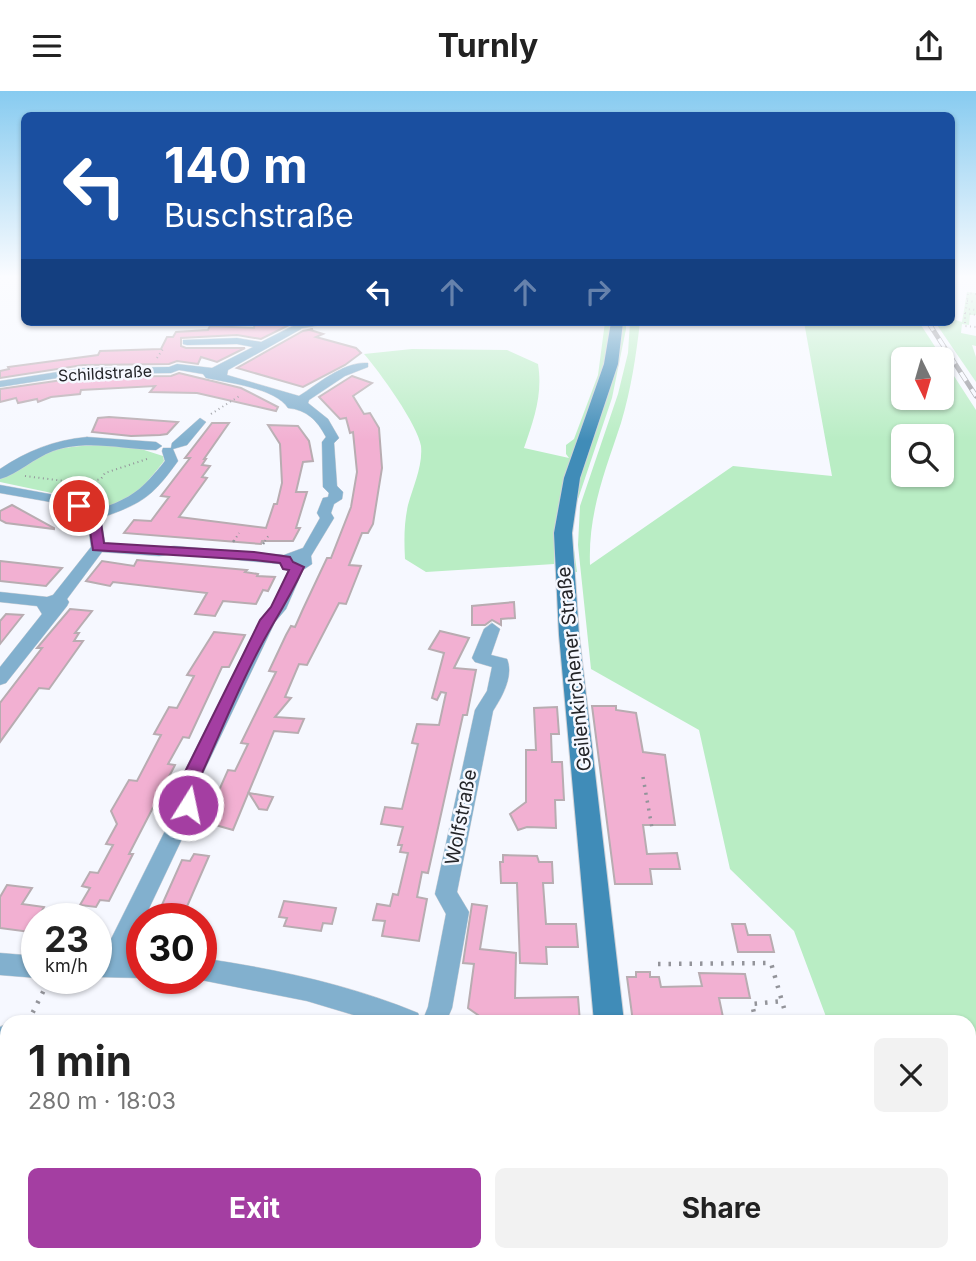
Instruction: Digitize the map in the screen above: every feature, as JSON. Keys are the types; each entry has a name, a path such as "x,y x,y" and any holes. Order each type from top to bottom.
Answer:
{"main road":[{"name":"Geilenkirchener Straße","path":"608,1015 569,635 563,533 572,478 611,364 616,332"}],"street":[{"path":"217,372 289,332"},
{"path":"187,342 237,341 263,346"},
{"path":"298,401 341,374 364,365"},
{"name":"Schildstraße","path":"0,384 83,371 171,370 177,367 217,372 298,401 324,422 332,437 328,442 330,487 336,492 335,499 328,501 324,511 327,518 309,551 295,561 278,609 268,620 256,643 187,786 188,805 112,949"},
{"path":"7,476 37,451 66,443 101,441 166,449 183,442 200,422"},
{"path":"0,489 65,502 94,516 130,503 147,493 172,461 166,449"},
{"path":"0,680 98,547 94,516"},
{"path":"98,547 159,552 174,549 295,561"},
{"path":"0,597 53,605"},
{"name":"Wolfstraße","path":"436,1015 458,912 446,894 484,710 496,692 501,663 481,658 492,629"},
{"path":"0,964 21,966"},
{"path":"217,971 261,978 319,992 370,1005 394,1015"}],"path":[{"path":"200,422 256,385"},
{"path":"79,484 101,479 105,473 166,449"},
{"path":"7,476 58,479 79,484 100,495 102,502 94,516"},
{"path":"643,777 652,828"},
{"path":"658,964 771,963 786,1015"},
{"path":"32,1015 42,994"},
{"path":"754,1015 752,1004 782,1001"}],"green space":[{"path":"604,332 611,332 606,364 562,487 556,519 554,564 426,572 405,559 406,518 419,469 421,446 406,412 364,354 412,349 507,350 538,364 538,396 524,448 569,458 566,445 574,439 598,375"},
{"path":"621,332 625,332 612,398 575,508 572,535 577,572 573,572 570,535 572,509 619,350"},
{"path":"629,332 639,332 635,360 628,398 595,510 590,565 733,466 832,476 806,332 925,332 935,347 891,347 891,410 954,410 954,376 976,410 976,1015 825,1015 794,931 730,869 699,730 591,669 578,545 580,506 618,394 628,353"},
{"path":"942,332 961,332 976,336 976,346 972,345 976,357 976,382"},
{"path":"102,445 141,449 163,456 164,461 136,493 98,512 80,499 0,482 0,478 14,469 48,452"}],"building":[{"path":"176,332 276,332 261,339 237,335 181,338 181,346 186,348 245,348 217,362 201,357 198,364 177,361 169,364 83,365 0,378 0,371 9,369 8,367 98,355 100,351 161,349 167,337 173,337"},
{"path":"302,332 323,334 316,337 356,348 361,353 345,365 303,387 237,368"},
{"path":"179,373 241,388 278,407 276,411 197,393 150,392 155,386 81,390 80,394 51,397 38,402 37,399 18,403 16,398 0,402 0,389 83,377 171,376"},
{"path":"352,376 372,383 353,396 364,414 370,413 379,428 382,468 373,524 368,533 362,533 349,565 361,566 346,604 339,603 307,665 299,664 285,697 291,698 275,717 304,719 298,733 274,731 233,830 205,822 228,770 235,771 248,744 241,743 276,672 269,671 291,626 295,627 327,558 331,558 351,507 357,472 353,432 350,433 346,418 340,419 319,397"},
{"path":"98,418 178,422 167,434 160,435 131,436 92,432"},
{"path":"212,423 229,423 204,459 202,465 210,466 202,477 207,478 179,517 266,528 274,504 277,504 282,483 280,444 268,425 298,426 309,441 313,461 303,462 296,492 307,492 296,528 300,528 293,541 262,541 261,544 124,533 134,520 151,521 169,497 161,496"},
{"path":"12,505 54,529 0,520 0,511"},
{"path":"137,560 247,570 245,572 258,574 257,576 275,577 268,591 263,590 256,604 223,601 215,616 195,614 207,593 113,582 110,586 86,581 102,561 134,566"},
{"path":"0,561 62,568 46,586 0,581"},
{"path":"514,602 515,618 501,619 501,625 492,620 485,625 472,625 472,606"},
{"path":"70,609 92,611 75,633 79,633 74,641 83,641 49,689 39,688 0,742 0,703 42,648 37,648"},
{"path":"6,614 23,615 0,644 0,621"},
{"path":"440,631 469,638 454,668 476,670 467,715 463,715 428,873 422,872 417,897 427,899 419,941 382,936 385,921 373,920 377,904 390,906 393,894 398,895 408,853 400,852 402,845 398,845 403,827 381,824 385,807 402,809 418,744 412,743 417,724 439,725 446,693 441,692 437,700 432,698 444,653 429,649"},
{"path":"214,632 245,635 229,667 222,667 189,738 183,737 168,764 175,765 129,854 133,854 109,901 81,903 90,888 82,886 90,872 98,873 113,845 106,844 117,824 111,811 129,780 137,781 161,735 154,734 169,707 177,708 194,676 187,675"},
{"path":"592,706 616,706 616,710 636,713 643,752 665,755 675,825 643,825 647,854 677,853 680,869 650,869 652,884 615,884"},
{"path":"557,707 559,734 551,734 552,762 562,762 564,800 555,800 556,828 527,827 518,830 510,814 526,802 526,750 536,750 534,708"},
{"path":"249,793 273,797 267,810 259,809"},
{"path":"194,854 209,856 189,903 163,903 182,860 190,861"},
{"path":"503,855 537,856 539,862 552,862 553,883 543,883 546,924 576,924 578,947 546,947 547,964 520,963 517,883 501,883 500,862 503,862"},
{"path":"7,885 32,888 21,903 21,931 0,928 0,897"},
{"path":"284,901 336,908 332,924 323,923 321,931 284,926 287,918 279,917"},
{"path":"472,904 487,906 480,949 516,953 515,998 578,997 579,1015 478,1015 468,1008 474,964 463,963"},
{"path":"732,924 745,924 748,935 770,935 774,952 738,952"},
{"path":"636,972 650,972 650,977 659,977 661,987 702,986 699,973 745,974 750,998 719,998 723,1015 632,1015 627,977 636,977"}],"railway":[{"path":"934,332 976,396"}],"route":[{"path":"79,506 94,516 98,530 98,547 159,552 174,549 254,556 286,560 288,566 297,567 278,609 268,620 248,659 187,786 188,805"}]}
